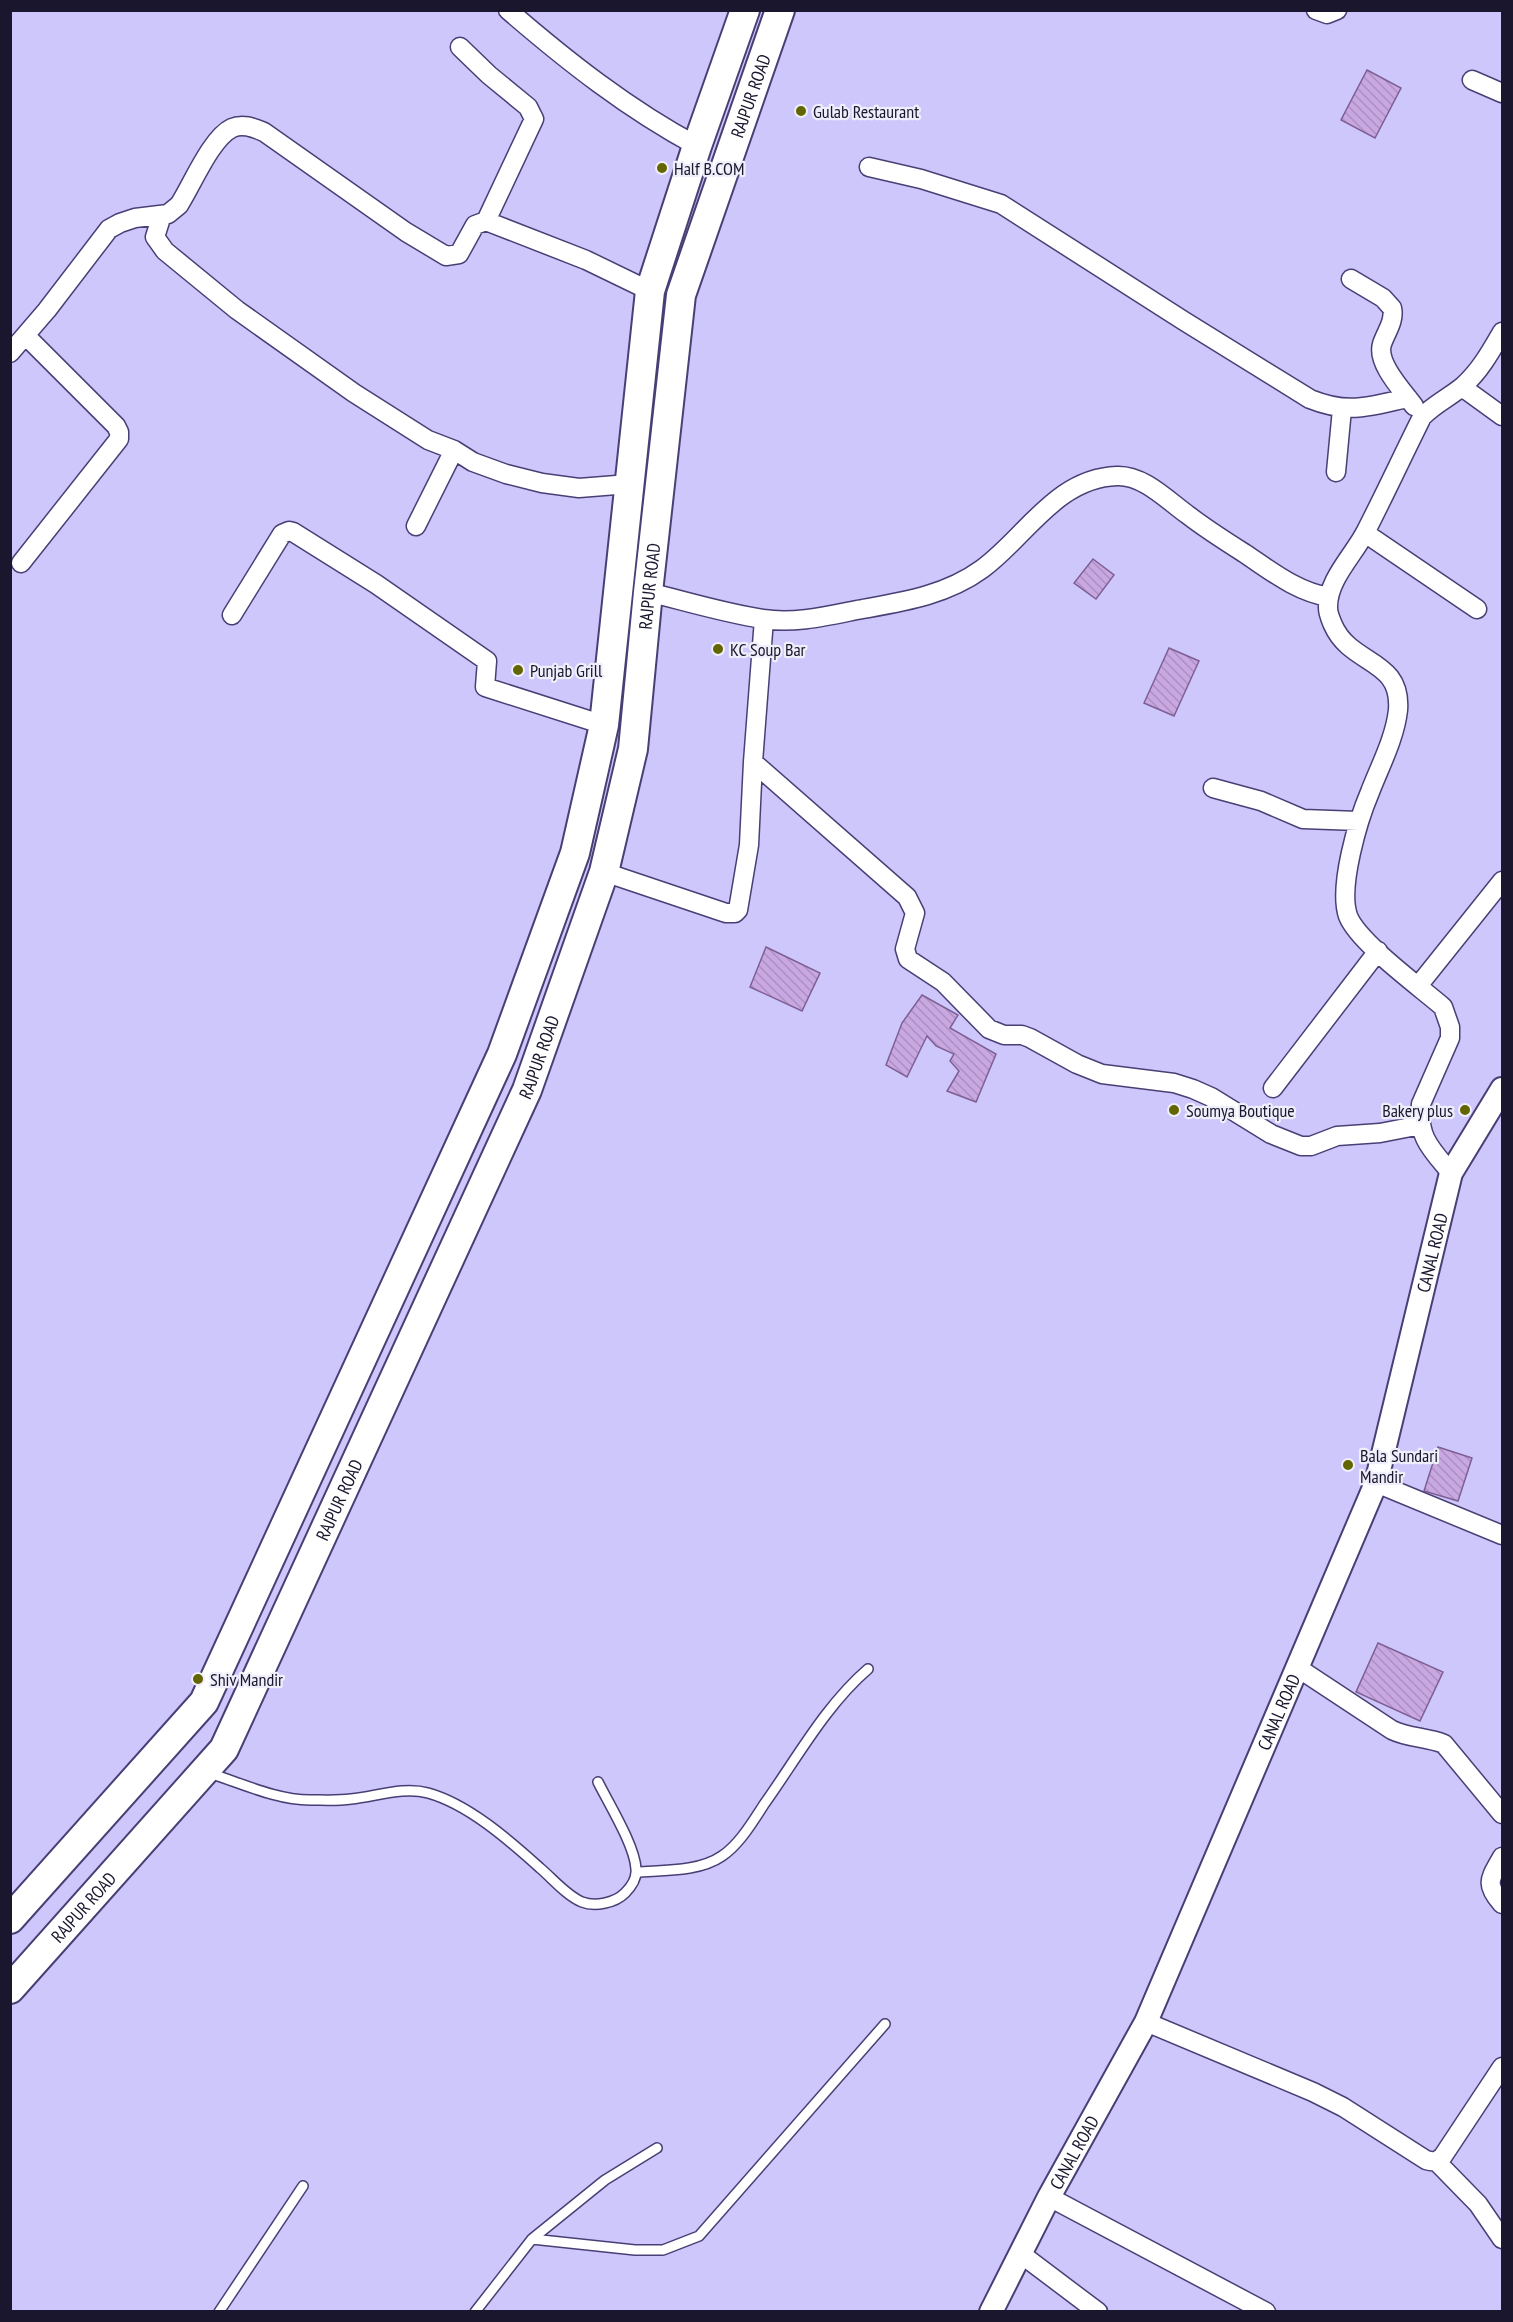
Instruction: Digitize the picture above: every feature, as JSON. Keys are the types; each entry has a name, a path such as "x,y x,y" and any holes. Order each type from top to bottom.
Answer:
{"main road":[{"name":"RAJPUR ROAD","path":"10,1919 204,1702 502,1054 575,852 604,724 650,291 697,146 745,10"},
{"name":"RAJPUR ROAD","path":"10,1989 224,1749 527,1090 604,872 633,748 681,295 780,10"},
{"path":"608,688 638,695"}],"street":[{"path":"508,10 625,103 654,123 697,146"},
{"path":"1316,10 1327,14 1337,10"},
{"path":"460,47 489,75 528,107 534,119 486,221"},
{"path":"1472,80 1503,93"},
{"path":"10,353 26,336 109,230 135,218 168,214 179,206 225,133 234,128 246,126 264,132 406,231 446,256 459,254 475,225 486,221 586,260 650,291"},
{"path":"870,167 921,179 1001,204 1310,399 1342,409 1408,398"},
{"path":"162,215 155,234 157,242 190,273 237,310 354,393 428,440 454,450 473,462 542,483 579,488 629,484"},
{"path":"1351,279 1383,298 1392,308 1390,328 1382,345 1381,359 1422,417"},
{"path":"1451,1173 1427,1145 1420,1125 1421,1104 1450,1038 1450,1027 1443,1007 1378,951 1355,927 1349,918 1346,906 1346,888 1358,821 1396,720 1397,692 1390,676 1356,653 1340,638 1329,615 1329,597 1334,584 1365,533 1422,417 1437,403 1462,387 1477,371 1503,332"},
{"path":"21,563 119,440 120,435 116,426 102,411 26,336"},
{"path":"1462,387 1503,416"},
{"path":"1336,472 1342,409"},
{"path":"416,526 454,450"},
{"path":"648,592 764,619 811,619 915,599 966,580 984,568 1035,516 1064,495 1090,482 1116,476 1135,479 1146,485 1195,521 1289,583 1317,595 1329,597"},
{"path":"232,615 282,534 293,532 376,584 487,661 485,687 604,724"},
{"path":"1365,533 1477,609"},
{"path":"604,872 726,913 735,913 740,905 749,845 764,619"},
{"path":"753,762 907,897 915,913 905,949 908,959 943,981 989,1029 998,1034 1030,1038 1077,1064 1102,1074 1174,1083 1193,1089 1211,1097 1270,1134 1301,1146 1311,1146 1338,1136 1380,1134 1420,1125"},
{"path":"1214,788 1261,801 1303,819 1358,821"},
{"path":"1418,986 1503,881"},
{"path":"1273,1088 1378,951"},
{"name":"CANAL ROAD","path":"991,2312 1049,2197 1146,2022 1376,1483 1451,1173 1503,1089"},
{"path":"1376,1483 1503,1534"},
{"path":"1298,1668 1392,1730 1407,1736 1444,1744 1503,1814"},
{"path":"1503,1857 1490,1880 1491,1891 1503,1904"},
{"path":"1146,2022 1313,2092 1343,2107 1426,2160 1436,2161 1478,2204 1503,2240"},
{"path":"1436,2161 1443,2156 1502,2070"},
{"path":"1049,2197 1266,2312"},
{"path":"1021,2254 1098,2312"}],"lane":[{"path":"636,1872 683,1868 704,1864 721,1857 737,1842 758,1815 843,1693 868,1669"},
{"path":"204,1772 283,1797 307,1800 351,1799 409,1791 424,1792 440,1797 476,1817 513,1843 569,1894 581,1902 592,1904 605,1903 622,1896 629,1889 636,1872 634,1857 598,1782"},
{"path":"532,2239 635,2250 663,2250 699,2236 885,2025"},
{"path":"475,2312 532,2239 605,2180 657,2148"},
{"path":"219,2312 303,2186"}],"building":[{"path":"1367,70 1401,88 1375,138 1341,120"},
{"path":"1093,559 1114,575 1096,599 1074,583"},
{"path":"1169,648 1199,661 1174,716 1144,703"},
{"path":"766,947 820,973 802,1011 750,987"},
{"path":"922,995 958,1015 950,1028 996,1054 976,1102 947,1091 959,1071 950,1061 954,1054 936,1046 927,1036 907,1077 886,1065 902,1023"},
{"path":"1438,1447 1472,1458 1458,1501 1424,1491"},
{"path":"1378,1643 1443,1672 1420,1721 1356,1692"}],"place":[{"name":"Gulab Restaurant","path":"801,111"},
{"name":"Half B.COM","path":"662,168"},
{"name":"KC Soup Bar","path":"718,649"},
{"name":"Punjab Grill","path":"518,670"},
{"name":"Soumya Boutique","path":"1174,1110"},
{"name":"Bakery plus","path":"1465,1110"},
{"name":"Bala Sundari Mandir","path":"1348,1465"},
{"name":"Shiv Mandir","path":"198,1679"}]}
